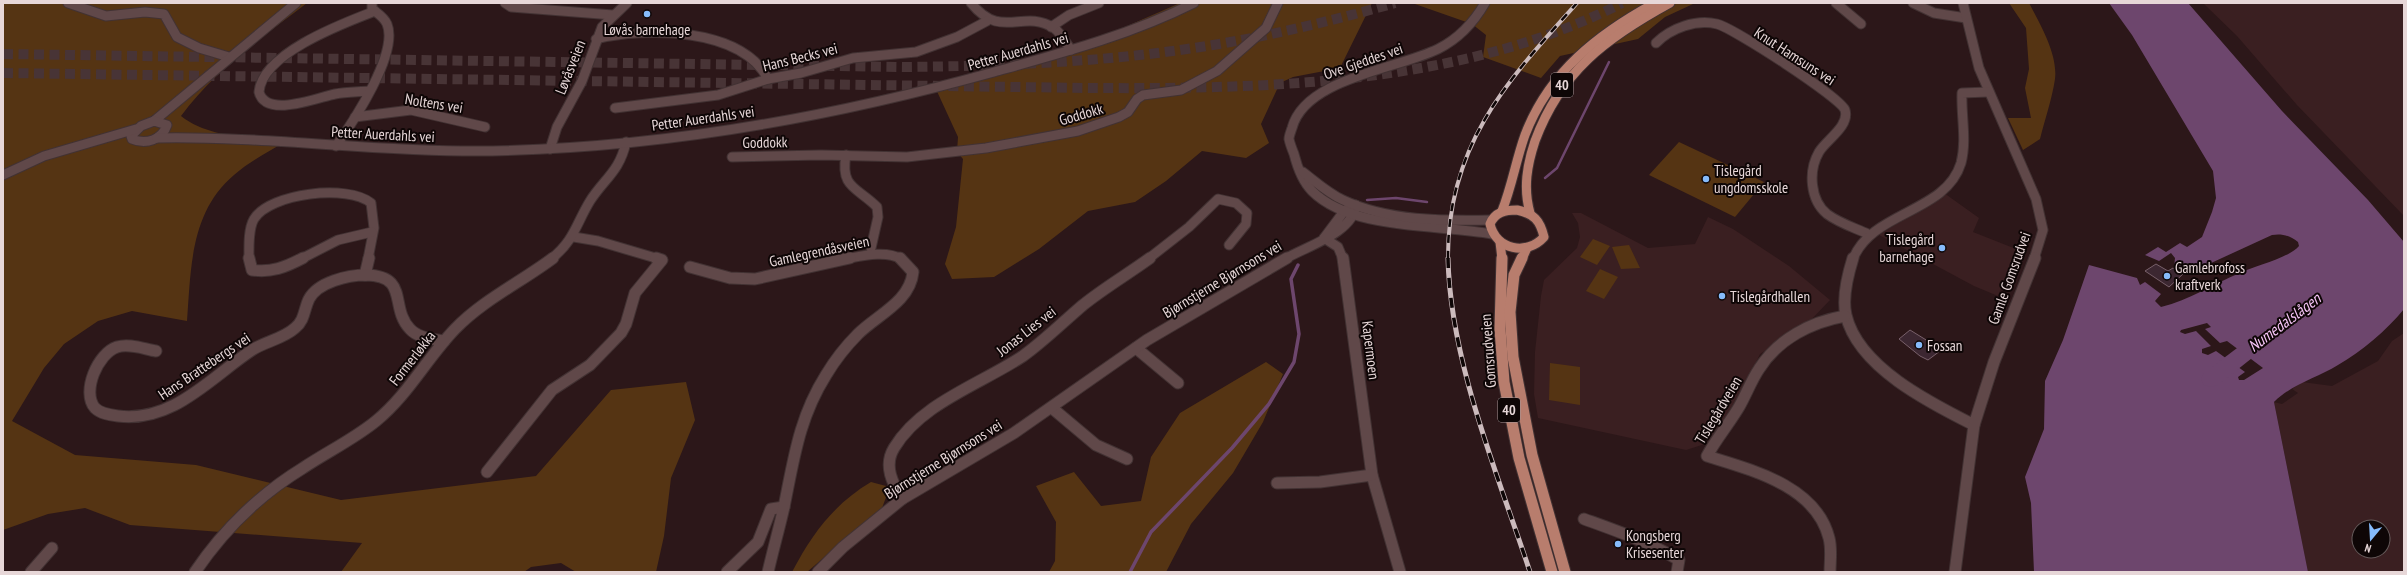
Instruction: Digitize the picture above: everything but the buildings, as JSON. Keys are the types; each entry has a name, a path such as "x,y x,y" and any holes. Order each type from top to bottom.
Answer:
{"main road":[{"name":"40","path":"1491,220 1502,211 1513,187 1526,135 1536,111 1555,78 1595,39 1618,23 1655,3"},
{"name":"40","path":"1527,248 1538,244 1545,232 1541,223 1530,213 1524,190 1529,163 1545,114 1561,87 1581,62 1603,43 1625,28 1670,3"},
{"path":"1502,211 1517,210 1530,213"},
{"path":"1491,220 1490,229 1492,234 1500,242 1516,248 1527,248"},
{"name":"Gomsrudveien","path":"1500,242 1503,264 1500,329 1505,388 1519,458 1552,572"},
{"name":"Gomsrudveien","path":"1527,248 1517,262 1513,279 1511,315 1514,365 1532,458 1565,572"}],"street":[{"path":"68,3 107,15 152,13 164,14 168,18 172,33 179,38 214,54 229,57"},
{"path":"3,175 44,156 136,129 154,121 185,98 229,57 296,3"},
{"path":"505,3 511,6 527,5 613,15"},
{"name":"Løvåsveien","path":"550,149 557,127 582,81 596,39 604,23 627,3"},
{"path":"971,3 980,17 987,21 998,23 1033,22 1051,27 1058,32 1071,50"},
{"path":"1051,27 1069,15 1099,3"},
{"name":"Petter Auerdahls vei","path":"94,142 132,140 146,142 158,138 199,135 336,146 453,151 550,149 726,130 881,102 954,84 1138,30 1194,3"},
{"name":"Goddokk","path":"732,157 846,155 898,158 956,152 1048,138 1110,121 1128,112 1141,96 1181,90 1217,71 1266,28 1278,3"},
{"name":"Ove Gjeddes vei","path":"1346,210 1316,193 1309,186 1291,150 1290,133 1295,118 1310,99 1338,83 1414,60 1438,49 1466,29 1485,3"},
{"path":"1836,3 1860,24"},
{"path":"1913,3 1934,13 1966,18"},
{"name":"Gamle Gomsrudvei","path":"1954,572 1974,425 1992,368 2037,252 2043,230 2036,198 1988,92 1974,53 1963,3"},
{"path":"336,146 356,118 369,91 383,59 389,32 386,21 373,7 321,33 296,48 268,74 261,83 258,92 260,97 268,102 288,105 344,92 369,91"},
{"name":"Hans Becks vei","path":"615,108 728,94 768,79 801,73 860,56 916,52 957,37 987,21"},
{"name":"Knut Hamsuns vei","path":"1656,43 1664,35 1696,22 1718,24 1782,61 1837,100 1845,110 1845,121 1819,152 1812,184 1815,201 1826,212 1868,234"},
{"path":"596,39 619,33 639,32 681,33 700,36 751,58 760,66 768,79"},
{"path":"1974,425 1928,401 1867,356 1851,331 1845,316 1847,280 1852,259 1868,234 1904,215 1953,179 1958,171 1963,143 1962,93 1988,92"},
{"path":"158,138 185,98"},
{"name":"Noltens vei","path":"356,118 411,110 485,127"},
{"name":"Petter Auerdahls vei","path":"154,121 166,126 199,135"},
{"path":"132,140 131,136 136,129"},
{"name":"Formerløkka","path":"194,572 216,542 257,500 294,473 344,444 378,419 410,387 444,341 468,318 555,255 574,237 589,203 618,169 623,158 626,142"},
{"path":"846,155 843,173 847,184 868,198 877,207 878,220 871,236 871,248"},
{"name":"Ove Gjeddes vei","path":"1301,170 1356,210 1384,221 1455,228 1492,234"},
{"path":"365,274 372,232 373,208 369,199 360,194 315,194 276,202 262,209 254,218 251,227 250,267 257,271 279,269 339,239 372,232"},
{"name":"Bjørnstjerne Bjørnsons vei","path":"1218,199 1236,203 1247,213 1246,224 1229,245"},
{"name":"Jonas Lies vei","path":"902,500 892,482 889,472 890,460 892,450 898,440 911,427 935,409 1024,355 1092,299 1169,244 1205,214 1218,199"},
{"name":"Bjørnstjerne Bjørnsons vei","path":"1324,238 1346,210 1356,210"},
{"name":"Ove Gjeddes vei","path":"1356,210 1471,220 1491,220"},
{"name":"Bjørnstjerne Bjørnsons vei","path":"818,572 843,547 902,500 1052,408 1136,348 1324,238 1339,232 1356,210"},
{"path":"487,472 552,390 564,380 590,365 621,333 626,324 635,293 662,260 598,241 574,237"},
{"name":"Kapermoen","path":"1324,238 1341,251 1345,266 1372,475 1400,572"},
{"name":"Gamlegrendåsveien","path":"690,268 717,275 754,279 777,276 872,255 883,255 898,257 909,265 913,274 910,287 901,298 860,332 842,351 808,409 791,460 784,507 768,572"},
{"name":"Hans Brattebergs vei","path":"156,352 123,346 108,352 99,364 91,385 89,395 95,408 107,414 129,417 152,416 172,409 254,349 296,327 305,317 308,303 314,292 343,278 365,274 382,277 396,287 403,317 409,329 420,335 444,341"},
{"name":"Tislegårdveien","path":"1830,572 1828,538 1821,520 1797,493 1775,480 1708,456 1714,441 1743,400 1762,364 1778,348 1804,330 1831,318 1845,316"},
{"path":"1136,348 1178,383"},
{"path":"1052,408 1090,441 1127,459"},
{"path":"1278,483 1320,482 1372,475"},
{"path":"728,572 755,546 764,530 767,513 771,509 784,507"},
{"path":"1584,519 1648,542 1663,550 1679,560 1677,572"},
{"path":"31,572 52,548"}],"shaded area":[{"path":"3,3 307,3 256,42 224,69 194,99 181,116 192,124 218,133 232,136 288,140 253,161 234,175 220,190 209,206 201,224 192,262 187,321 132,311 98,321 64,344 44,368 12,421 75,455 196,465 341,500 536,476 611,390 686,382 695,420 671,478 664,536 656,572 576,572 561,563 531,567 524,572 341,572 362,543 130,525 85,508 48,514 3,530"},
{"path":"1180,3 1372,3 1340,68 1293,77 1280,83 1261,124 1269,143 1246,158 1202,151 1166,181 1135,202 1088,211 1039,249 994,277 952,279 945,264 956,227 963,159 957,152 958,137 935,87 1035,59 1125,27"},
{"path":"1412,3 1693,4 1665,17 1638,39 1560,56 1541,78 1483,57 1486,35 1472,24"},
{"path":"2009,3 2029,3 2051,50 2055,69 2052,94 2040,139 2023,150 2008,118 2031,118 2025,88 2029,69 2026,28"},
{"path":"2203,3 2404,3 2404,216 2297,105 2237,36"},
{"name":"Tislegård ungdomsskole","path":"1679,142 1764,182 1735,217 1649,175"},
{"path":"1944,193 1979,218 1973,232 2016,249 1998,296 1974,286 1879,235"},
{"path":"1572,213 1581,213 1648,248 1695,244 1708,217 1733,229 1789,266 1830,300 1808,323 1760,354 1737,402 1708,443 1686,450 1538,418 1534,394 1535,352 1541,296 1544,280 1577,248 1580,237 1578,223"},
{"path":"1593,239 1610,246 1597,265 1580,257"},
{"path":"1629,245 1640,268 1621,269 1612,247"},
{"path":"1600,269 1618,277 1604,299 1586,291"},
{"path":"2404,333 2404,572 2308,572 2274,402 2282,404 2298,393 2292,389 2302,382 2332,386 2378,361 2392,341"},
{"path":"1266,362 1283,374 1263,422 1233,473 1191,524 1166,572 1049,572 1055,561 1056,522 1036,486 1074,472 1101,506 1141,501 1151,457 1180,413"},
{"path":"1550,363 1580,367 1580,405 1549,400"},
{"path":"871,482 886,486 888,492 882,508 807,572 792,572 808,545 825,521 846,500"}],"water":[{"path":"2109,3 2188,3 2282,111 2368,200 2404,242 2404,309 2382,333 2356,353 2330,370 2289,390 2274,402 2308,572 2034,572 2031,503 2025,477 2044,429 2045,381 2063,340 2089,265 2137,278 2140,285 2145,282 2161,294 2155,301 2161,307 2192,296 2230,277 2280,258 2299,246 2298,242 2289,237 2279,234 2272,235 2185,275 2174,268 2175,258 2171,253 2159,261 2145,255 2158,247 2166,252 2180,243 2187,247 2202,237 2216,198 2213,171 2132,35","holes":["2207,323 2211,327 2205,329 2220,343 2227,341 2263,368 2244,380 2239,380 2238,377 2245,372 2216,351 2208,355 2202,353 2202,349 2211,346 2196,331 2185,334 2180,332 2181,330"]}],"waterway":[{"path":"1545,178 1557,168 1609,62"},
{"path":"1367,200 1396,198 1427,202"},
{"path":"1130,572 1151,532 1232,448 1269,404 1294,362 1299,334 1291,279 1298,265"},
{"name":"Numedalslågen","path":"2211,379 2231,362 2264,338"}],"tunnel":[{"path":"3,54 903,67 981,66 1097,59 1174,51 1259,37 1304,27 1395,3"},
{"path":"3,73 1088,88 1223,87 1361,77 1429,67 1495,51 1560,31 1622,3"}],"railway":[{"path":"1448,258 1450,219 1458,182 1470,149 1486,118 1505,89 1527,60 1577,3"},
{"path":"1448,258 1451,297 1457,337 1466,377 1530,572"}],"place":[{"name":"Løvås barnehage","path":"647,14"},
{"name":"Tislegård ungdomsskole","path":"1706,179"},
{"name":"Tislegård barnehage","path":"1942,248"},
{"name":"Gamlebrofoss kraftverk","path":"2167,276"},
{"name":"Tislegårdhallen","path":"1722,296"},
{"name":"Fossan","path":"1919,345"},
{"name":"Kongsberg Krisesenter","path":"1618,544"}]}
